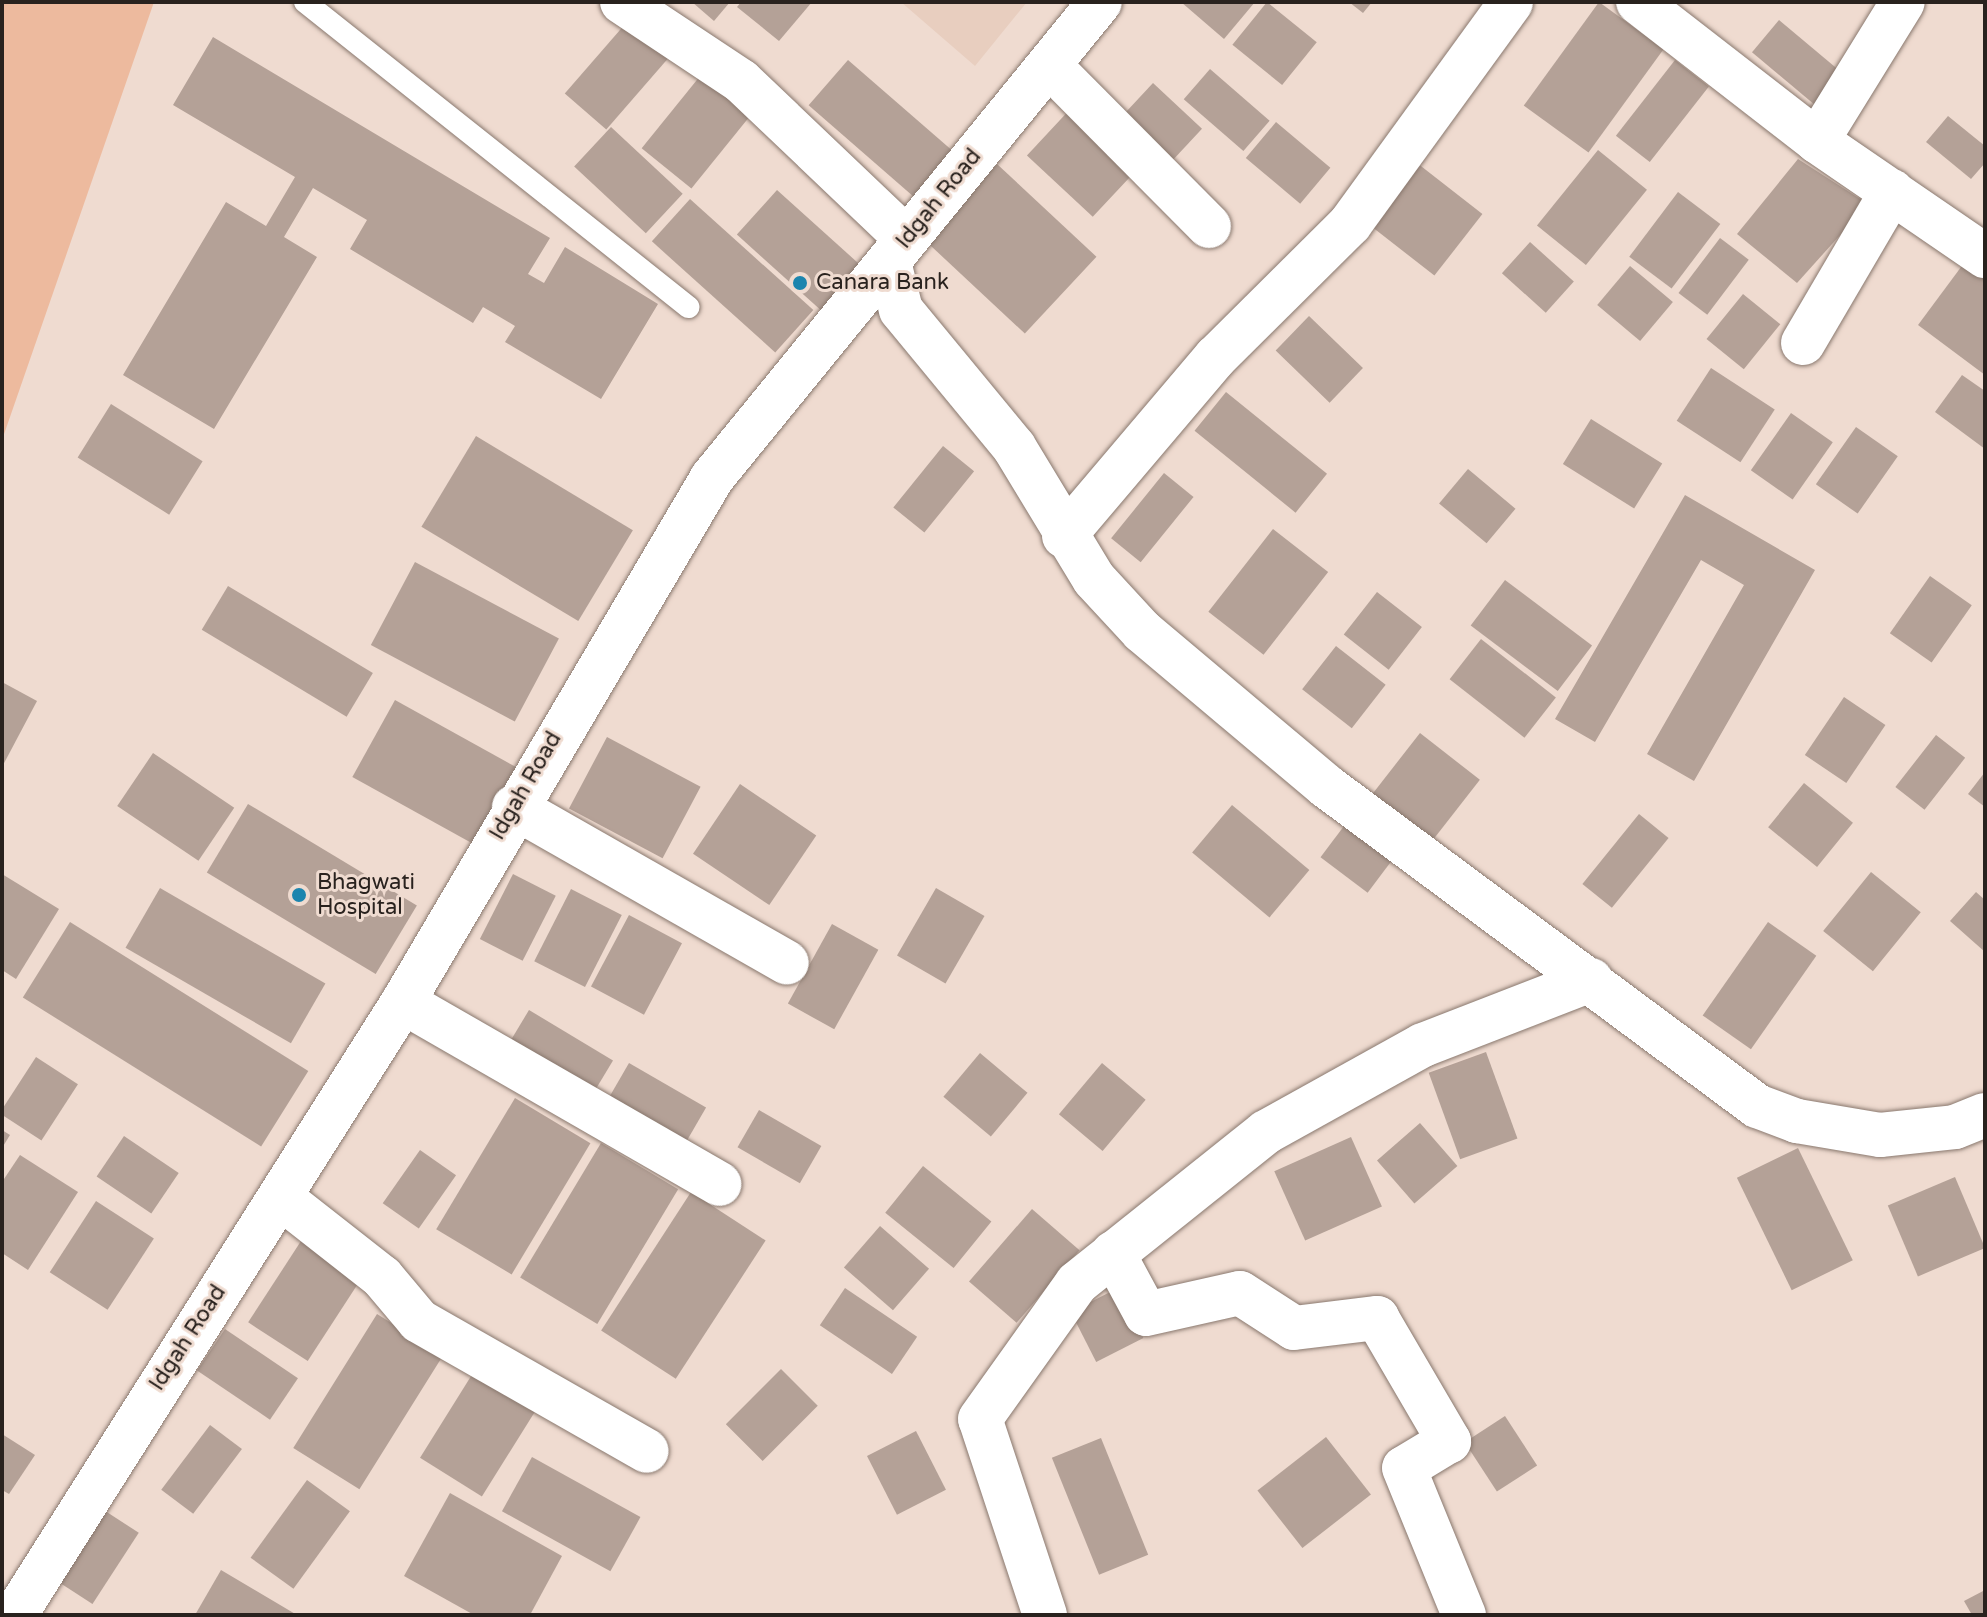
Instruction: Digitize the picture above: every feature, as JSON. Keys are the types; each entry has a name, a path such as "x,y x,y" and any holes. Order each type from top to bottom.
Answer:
{"street":[{"path":"622,2 753,91 897,250 901,310 1014,447 1064,536 1133,621 1204,686 1326,786 1591,980 1721,1083 1797,1121 1912,1135 1985,1115"},
{"name":"Idgah Road","path":"15,1615 403,1002 514,807 712,478 1100,2"},
{"path":"1064,536 1216,357 1350,224 1511,2"},
{"path":"1638,2 1817,141 1985,256"},
{"path":"1817,141 1903,2"},
{"path":"1049,65 1209,226"},
{"path":"1803,343 1892,191"},
{"path":"514,807 787,963"},
{"path":"1045,1615 980,1419 1077,1283 1266,1132 1423,1045 1591,980"},
{"path":"403,1002 719,1184"},
{"path":"280,1197 382,1277 419,1321 647,1451"},
{"path":"1113,1253 1146,1314 1240,1293 1294,1328 1377,1318 1449,1441 1404,1468 1464,1615"}],"lane":[{"path":"305,2 689,307"}],"shaded area":[{"path":"2,2 154,2 2,440"},
{"path":"901,2 1027,2 975,66"}],"building":[{"path":"692,2 730,2 714,21"},
{"path":"741,2 812,2 779,41 737,7"},
{"path":"1181,2 1255,2 1224,39"},
{"path":"1267,2 1317,42 1282,85 1232,45"},
{"path":"1349,2 1372,2 1363,13"},
{"path":"1599,2 1664,49 1588,153 1524,106"},
{"path":"633,15 675,51 606,130 565,93"},
{"path":"1779,20 1841,72 1814,104 1752,52"},
{"path":"213,37 550,238 528,274 544,283 565,247 658,304 601,399 505,342 515,326 483,307 473,323 350,249 367,220 313,188 284,237 317,257 214,429 123,375 226,202 266,226 295,177 173,105"},
{"path":"848,60 954,152 914,197 809,105"},
{"path":"1675,60 1709,86 1650,162 1616,136"},
{"path":"709,65 759,105 691,188 642,148"},
{"path":"1210,69 1270,121 1243,151 1184,99"},
{"path":"1153,83 1202,129 1164,170 1115,124"},
{"path":"1074,105 1140,166 1093,217 1027,155"},
{"path":"1948,116 1985,146 1985,163 1971,179 1926,142"},
{"path":"1276,122 1330,168 1300,204 1246,158"},
{"path":"611,127 683,194 646,233 574,166"},
{"path":"1598,150 1647,190 1586,265 1537,225"},
{"path":"1798,159 1868,204 1797,283 1737,234"},
{"path":"1417,163 1482,214 1434,276 1369,224"},
{"path":"997,164 1096,257 1025,334 925,241"},
{"path":"777,190 862,267 822,312 737,235"},
{"path":"1678,192 1720,224 1672,289 1629,257"},
{"path":"690,199 813,310 775,352 652,241"},
{"path":"1720,238 1749,260 1707,315 1678,293"},
{"path":"1530,242 1574,281 1546,313 1502,273"},
{"path":"1967,259 1985,272 1985,375 1918,325"},
{"path":"1630,266 1673,302 1640,341 1597,305"},
{"path":"1743,294 1780,324 1744,369 1706,339"},
{"path":"1309,316 1363,368 1330,403 1276,351"},
{"path":"1711,368 1775,409 1740,462 1677,421"},
{"path":"1962,375 1985,391 1985,449 1935,412"},
{"path":"1226,392 1327,474 1296,513 1195,431"},
{"path":"111,404 203,461 169,515 78,457"},
{"path":"1791,413 1833,442 1793,500 1751,470"},
{"path":"1591,419 1662,464 1634,508 1563,464"},
{"path":"1856,427 1898,456 1858,514 1816,484"},
{"path":"476,436 633,530 578,621 421,527"},
{"path":"943,446 974,471 924,533 893,507"},
{"path":"1468,469 1515,509 1487,543 1439,503"},
{"path":"1164,473 1194,497 1141,562 1111,538"},
{"path":"1685,495 1815,570 1694,781 1647,754 1744,585 1701,560 1595,742 1555,719"},
{"path":"1273,529 1328,572 1264,655 1208,612"},
{"path":"415,562 559,639 515,722 371,645"},
{"path":"1930,576 1972,605 1932,663 1890,633"},
{"path":"1505,580 1592,646 1558,691 1471,626"},
{"path":"228,586 373,673 347,717 202,630"},
{"path":"1377,592 1422,627 1389,670 1344,635"},
{"path":"1481,639 1556,697 1524,738 1450,679"},
{"path":"1336,646 1386,685 1352,728 1302,689"},
{"path":"2,682 37,701 2,767"},
{"path":"1844,697 1885,725 1846,783 1805,755"},
{"path":"395,700 517,768 475,845 352,777"},
{"path":"1420,733 1480,780 1429,845 1369,798"},
{"path":"1936,735 1965,758 1925,810 1895,787"},
{"path":"607,737 701,787 663,858 569,809"},
{"path":"153,753 234,808 198,861 117,806"},
{"path":"1985,772 1985,807 1968,794"},
{"path":"1804,783 1853,823 1817,867 1768,827"},
{"path":"740,784 816,835 769,905 693,854"},
{"path":"248,804 417,905 376,974 207,873"},
{"path":"1232,805 1309,870 1270,917 1192,852"},
{"path":"1639,814 1669,838 1612,908 1582,884"},
{"path":"1350,818 1397,854 1368,893 1321,857"},
{"path":"1871,872 1921,912 1873,971 1823,931"},
{"path":"2,874 59,909 16,979 2,970"},
{"path":"513,874 556,896 523,961 480,939"},
{"path":"160,888 325,984 291,1043 126,948"},
{"path":"936,888 984,916 945,984 897,956"},
{"path":"571,889 622,915 585,987 534,961"},
{"path":"1976,892 1985,900 1985,952 1950,921"},
{"path":"629,915 682,943 644,1015 591,987"},
{"path":"70,922 308,1071 261,1146 23,997"},
{"path":"1768,922 1816,956 1751,1049 1703,1015"},
{"path":"832,924 878,950 834,1029 788,1004"},
{"path":"529,1010 613,1060 589,1101 505,1050"},
{"path":"1486,1052 1517,1138 1460,1159 1429,1073"},
{"path":"980,1053 1027,1093 991,1137 943,1097"},
{"path":"36,1057 78,1084 41,1140 2,1115 2,1109"},
{"path":"629,1063 706,1108 684,1146 607,1101"},
{"path":"1102,1063 1146,1100 1103,1151 1059,1114"},
{"path":"515,1098 590,1143 512,1274 436,1229"},
{"path":"759,1110 821,1146 800,1183 738,1147"},
{"path":"1420,1123 1457,1166 1414,1203 1377,1160"},
{"path":"2,1130 10,1135 2,1148"},
{"path":"124,1136 179,1173 151,1214 97,1177"},
{"path":"1351,1137 1382,1206 1305,1241 1274,1171"},
{"path":"601,1143 678,1189 597,1324 520,1278"},
{"path":"1798,1148 1853,1260 1792,1290 1737,1178"},
{"path":"420,1150 456,1175 419,1228 383,1203"},
{"path":"20,1155 78,1192 28,1270 2,1253 2,1182"},
{"path":"923,1166 991,1221 954,1268 885,1213"},
{"path":"1955,1177 1985,1248 1918,1276 1888,1206"},
{"path":"691,1192 766,1240 676,1379 601,1330"},
{"path":"96,1201 154,1239 108,1310 50,1272"},
{"path":"1032,1209 1080,1250 1017,1323 969,1281"},
{"path":"880,1226 929,1269 893,1310 844,1268"},
{"path":"301,1241 361,1280 308,1361 248,1322"},
{"path":"845,1288 917,1337 892,1374 820,1325"},
{"path":"1118,1288 1143,1338 1096,1362 1071,1312"},
{"path":"377,1314 443,1355 359,1489 293,1448"},
{"path":"225,1329 298,1378 270,1420 197,1370"},
{"path":"781,1369 818,1406 763,1461 726,1424"},
{"path":"473,1373 535,1412 482,1496 420,1458"},
{"path":"1505,1416 1537,1465 1497,1492 1465,1442"},
{"path":"210,1425 242,1449 193,1514 161,1490"},
{"path":"916,1431 946,1490 897,1515 867,1456"},
{"path":"2,1434 35,1455 9,1494 2,1490"},
{"path":"1326,1437 1371,1495 1302,1548 1257,1491"},
{"path":"1101,1438 1148,1555 1099,1575 1052,1458"},
{"path":"532,1457 640,1517 610,1571 502,1511"},
{"path":"307,1480 350,1511 293,1589 251,1558"},
{"path":"450,1493 562,1556 530,1615 474,1615 404,1576"},
{"path":"96,1505 139,1533 92,1604 50,1576"},
{"path":"221,1570 297,1615 195,1615"},
{"path":"1985,1590 1985,1615 1972,1615 1964,1601"}],"place":[{"name":"Canara Bank","path":"800,283"},
{"name":"Bhagwati Hospital","path":"299,895"}]}
